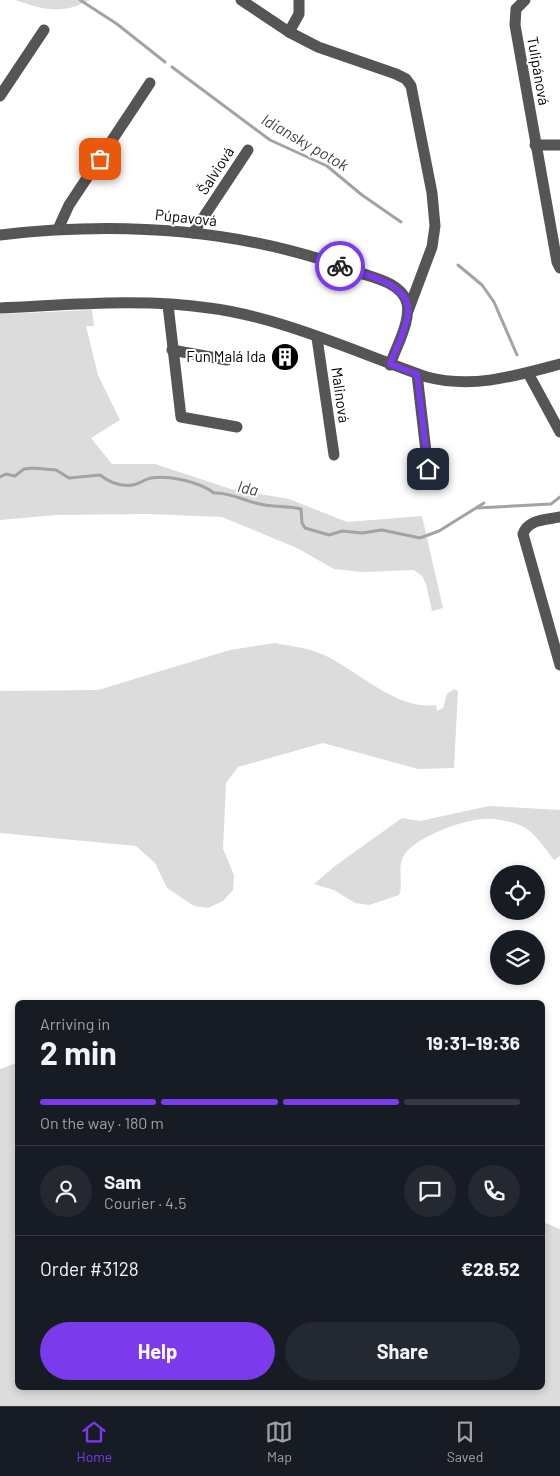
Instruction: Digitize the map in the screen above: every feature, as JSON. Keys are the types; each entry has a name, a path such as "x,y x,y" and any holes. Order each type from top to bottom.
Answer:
{"street":[{"path":"240,0 306,42 354,62 396,74 408,82 432,193 433,242 390,364"},
{"path":"289,32 299,14 299,0"},
{"name":"Tulipánová","path":"524,0 516,9 514,19 535,144 560,268"},
{"path":"0,96 44,30"},
{"path":"58,229 69,205 150,83"},
{"path":"535,144 560,145"},
{"name":"Šalviová","path":"193,233 248,150"},
{"name":"Púpavová","path":"0,235 58,229 125,228 193,233 249,242 298,254 392,285 404,296 408,313"},
{"path":"168,305 181,417 237,427"},
{"path":"0,308 168,305 231,312 266,320 422,376 449,382 483,382 560,364"},
{"name":"Malinová","path":"317,338 334,456"},
{"path":"172,350 227,360"},
{"path":"528,373 560,432"},
{"path":"422,376 428,469"},
{"path":"560,517 534,522 525,528 522,534 560,665"}],"shaded area":[{"path":"15,0 90,0 70,8 53,9"},
{"path":"92,310 94,326 86,326 98,375 120,420 91,438 112,464 155,464 231,489 289,499 347,522 422,516 443,608 432,611 426,584 422,576 414,570 362,572 334,569 297,548 222,517 148,514 56,515 0,520 0,314"},
{"path":"275,643 305,648 329,657 388,694 420,705 436,705 437,711 443,708 447,694 454,689 458,691 454,768 418,769 323,743 238,767 226,783 223,849 234,875 233,890 223,901 208,908 194,906 167,888 155,863 136,846 0,833 0,691 98,690 230,650"},
{"path":"489,806 560,810 560,856 554,860 536,837 522,826 499,820 476,820 440,831 408,850 401,862 399,895 369,905 355,903 334,890 314,884 335,866 402,818 420,821"},
{"path":"15,1064 15,1390 545,1390 545,1223 560,1229 560,1406 0,1406 0,1069"}],"waterway":[{"name":"Idiansky potok","path":"80,0 117,24 165,62"},
{"name":"Idiansky potok","path":"172,67 270,140 327,166 362,195 401,222"},
{"name":"Idiansky potok","path":"458,265 482,285 494,302 517,355"},
{"name":"Ida","path":"0,477 6,474 15,476 24,469 33,468 56,470 69,478 100,475 120,485 135,484 146,479 158,477 175,479 193,483 214,493 227,494 258,504 301,509 302,523 305,528 329,535 342,531 362,533 382,530 420,538 439,531 484,503"},
{"name":"Ida","path":"477,508 551,504 560,497"}],"way so far":[{"path":"100,159 69,205 58,229 153,229 214,236 249,242 340,266"}],"place":[{"name":"Fun Malá Ida","path":"285,357"}],"route":[{"path":"340,266 392,285 402,293 406,300 408,313 390,364 417,374 417,390 428,469"}]}
